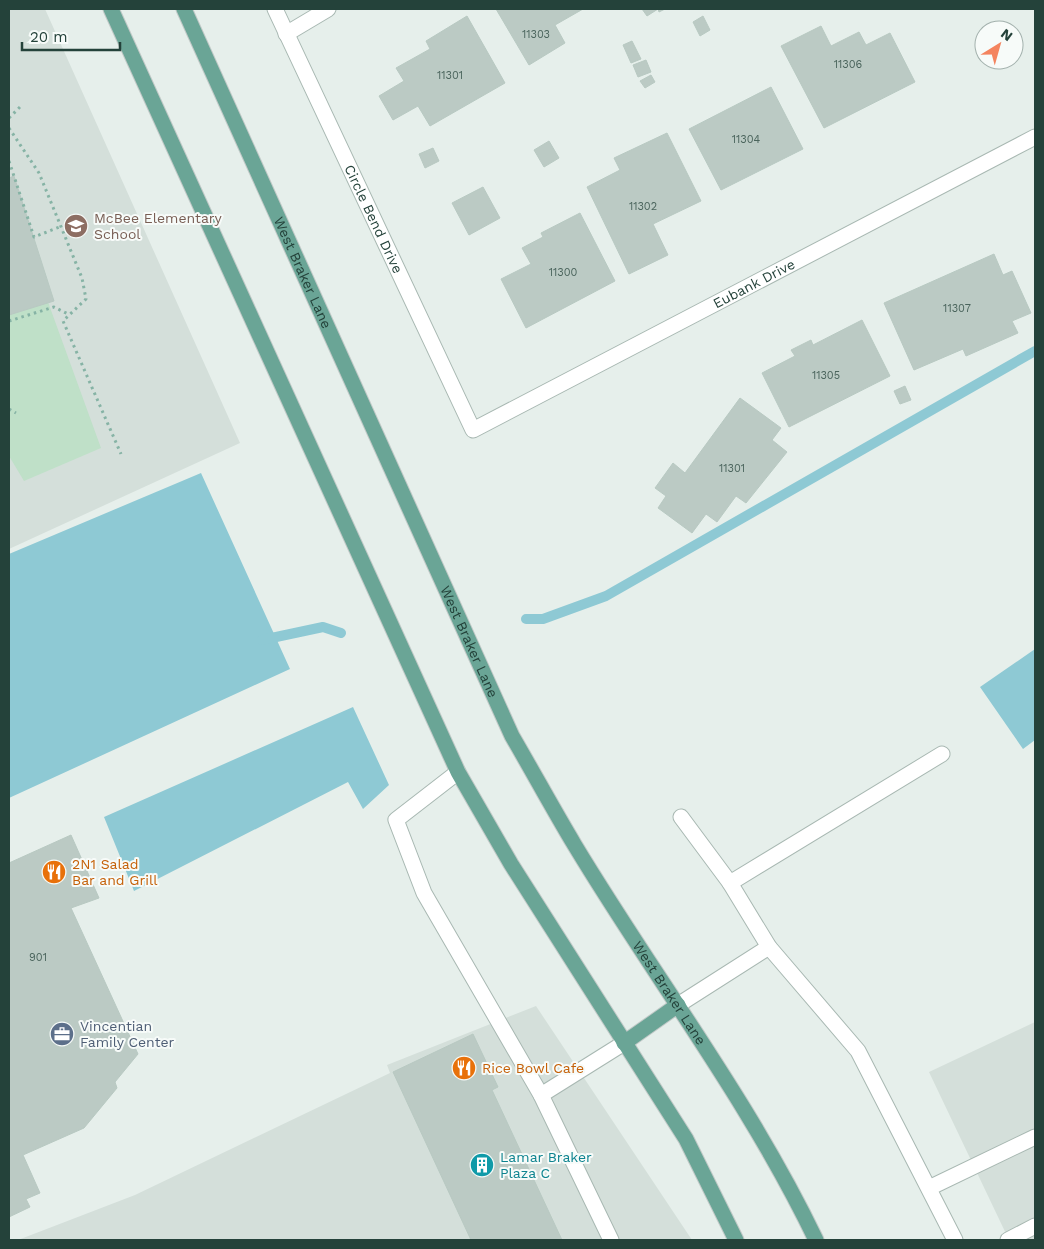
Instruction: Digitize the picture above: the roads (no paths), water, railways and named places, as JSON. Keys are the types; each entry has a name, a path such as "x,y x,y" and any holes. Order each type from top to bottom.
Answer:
{"main road":[{"path":"111,9 458,772 511,864 686,1139 736,1240"},
{"name":"West Braker Lane","path":"184,9 512,736 574,845 743,1105 793,1193 816,1240"},
{"path":"624,1043 678,1005"}],"street":[{"name":"Circle Bend Drive","path":"275,9 473,430"},
{"path":"286,34 328,9"},
{"name":"Eubank Drive","path":"473,430 1035,138"},
{"path":"730,883 942,754"},
{"path":"458,772 396,820 424,893 541,1095 611,1240"},
{"path":"680,816 730,883 769,947 858,1051 955,1240"},
{"path":"678,1005 769,947"},
{"path":"541,1095 624,1043"},
{"path":"929,1188 1035,1138"},
{"path":"1008,1240 1035,1226"}],"water":[{"path":"201,473 290,669 9,798 9,554"},
{"path":"1035,649 1035,740 1023,749 980,687"},
{"path":"353,707 389,785 363,809 348,782 134,891 104,817"}],"waterway":[{"path":"526,619 543,619 606,596 1035,351"},
{"path":"262,640 323,627 341,633"}],"place":[{"name":"McBee Elementary School","path":"76,226"},
{"name":"2N1 Salad Bar and Grill","path":"54,872"},
{"name":"Vincentian Family Center","path":"62,1034"},
{"name":"Rice Bowl Cafe","path":"464,1068"},
{"name":"Lamar Braker Plaza C","path":"482,1165"}]}
